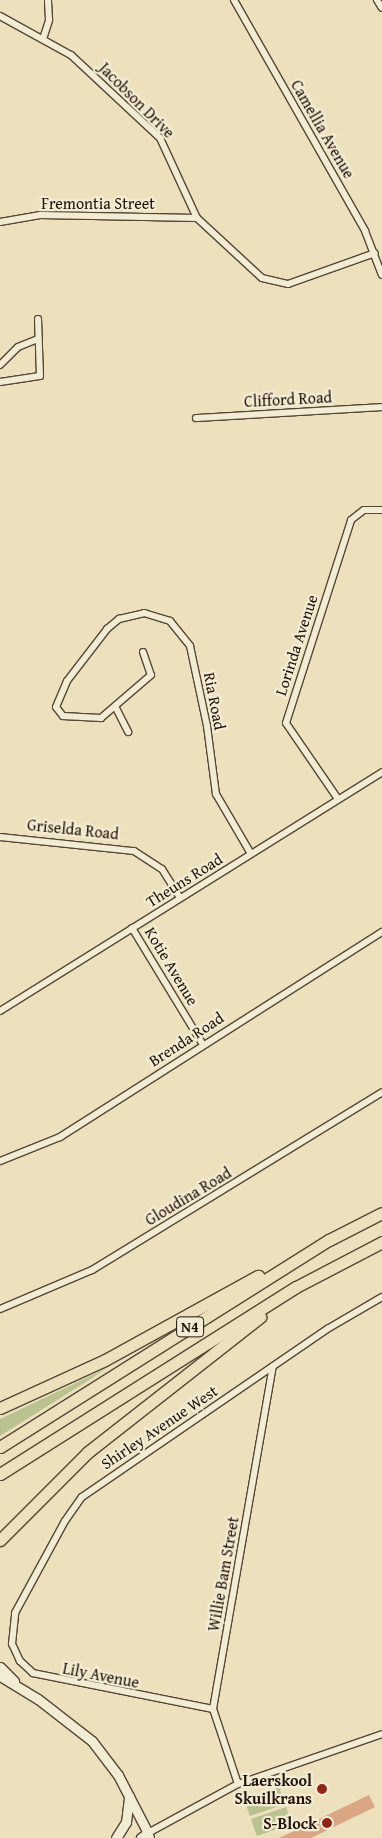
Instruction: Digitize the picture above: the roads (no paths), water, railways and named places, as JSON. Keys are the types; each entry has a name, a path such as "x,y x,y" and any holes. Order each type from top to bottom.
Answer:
{"highway":[{"name":"N4","path":"0,1447 329,1240 382,1213"},
{"path":"0,1408 105,1360 329,1240"},
{"name":"N4","path":"0,1474 296,1287 382,1242"},
{"path":"0,1540 88,1452 296,1287"}],"main road":[{"path":"0,1667 17,1685"},
{"path":"0,1676 17,1685 92,1741 129,1795 147,1836"},
{"path":"116,1838 126,1822 129,1795"}],"street":[{"path":"43,39 49,20 48,0"},
{"name":"Camellia Avenue","path":"234,0 375,254 382,275"},
{"path":"377,0 382,8"},
{"name":"Jacobson Drive","path":"0,16 43,39 81,64 160,138 197,218 262,278 275,283 288,284 375,254"},
{"name":"Fremontia Street","path":"0,222 40,215 197,218"},
{"path":"0,382 38,377 38,319"},
{"path":"0,364 18,347 38,339"},
{"name":"Clifford Road","path":"196,418 382,407"},
{"name":"Lorinda Avenue","path":"338,799 286,723 349,525 364,510 382,510"},
{"name":"Ria Road","path":"116,708 91,720 63,716 55,704 61,689 107,628 131,613 144,613 170,621 181,630 190,646 208,726 216,794 251,854"},
{"path":"128,732 116,708 150,675 143,652"},
{"name":"Theuns Road","path":"0,1010 382,772"},
{"name":"Griselda Road","path":"0,837 123,847 152,860 180,898"},
{"name":"Kotie Avenue","path":"132,928 203,1044"},
{"name":"Brenda Road","path":"0,1161 60,1137 203,1044 382,932"},
{"name":"Gloudina Road","path":"0,1309 92,1270 382,1092"},
{"name":"Shirley Avenue West","path":"11,1633 24,1594 82,1497 274,1366 382,1297"},
{"name":"Willie Bam Street","path":"238,1784 213,1709 274,1366"},
{"name":"Lily Avenue","path":"11,1633 20,1661 44,1678 213,1709"},
{"path":"147,1836 238,1784 382,1734"}],"place":[{"name":"Laerskool Skuilkrans","path":"322,1789"},
{"name":"S-Block","path":"327,1823"}]}
